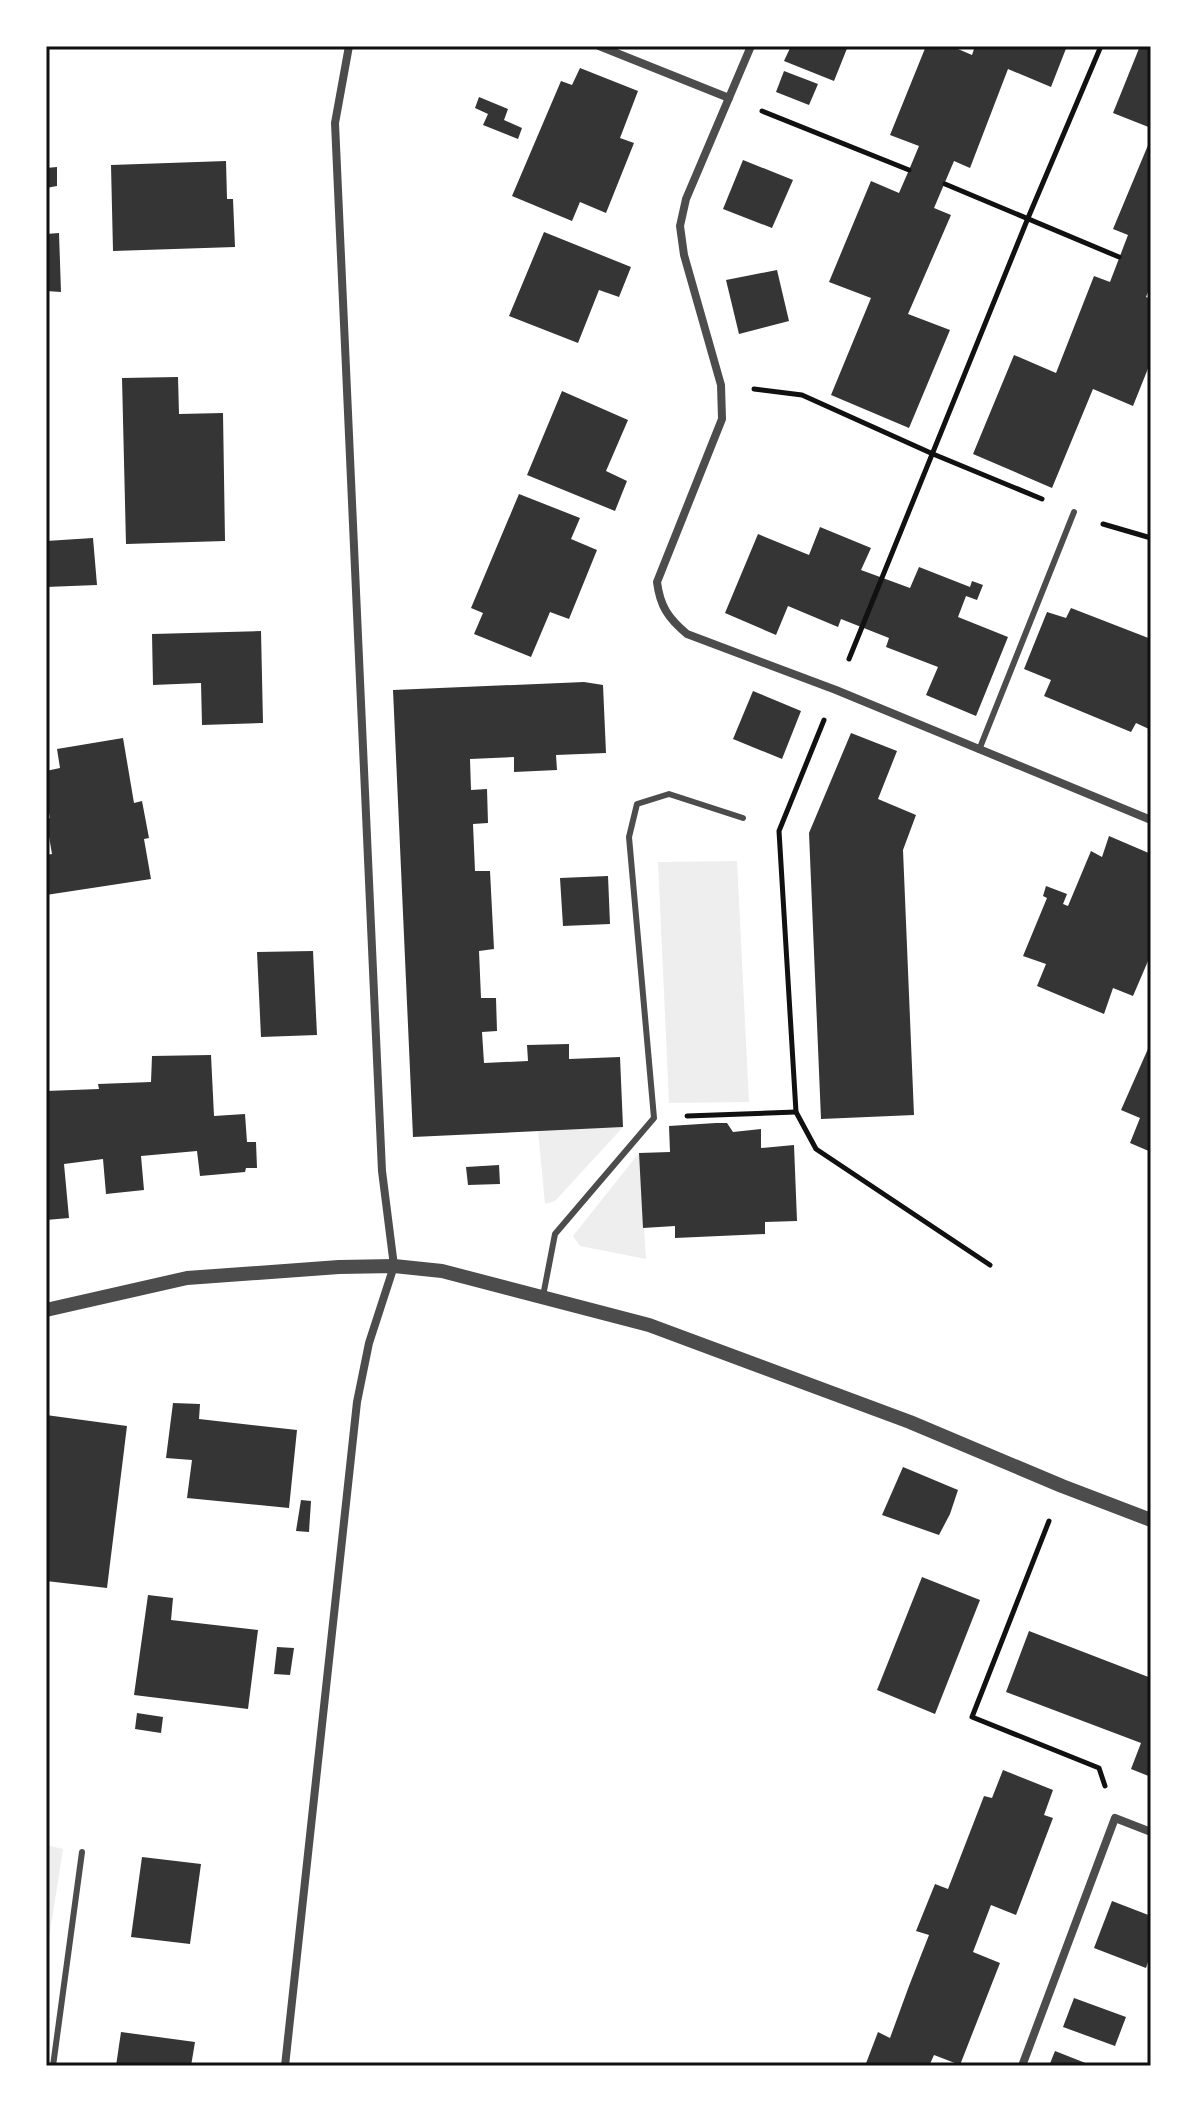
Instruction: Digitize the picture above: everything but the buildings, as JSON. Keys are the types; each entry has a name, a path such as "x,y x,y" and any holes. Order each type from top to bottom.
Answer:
{"street":[{"path":"285,2066 357,1402 369,1343 394,1266 382,1171 335,123 349,46"},
{"path":"599,46 729,98"},
{"path":"751,46 686,199 680,226 684,255 721,385 722,419 657,582 659,600 668,618 687,634 836,690 1151,820"},
{"path":"46,1310 187,1278 339,1267 394,1266 442,1271 649,1325 910,1422 1151,1520"},
{"path":"1022,2066 1115,1818 1151,1832"}],"lane":[{"path":"979,750 1074,512"},
{"path":"543,1296 555,1234 654,1118 629,837 637,804 669,794 743,818"},
{"path":"53,2066 82,1852"}],"path":[{"path":"990,1265 816,1149 796,1112 779,831 1101,46"},
{"path":"729,98 909,170"},
{"path":"945,184 1119,257"},
{"path":"721,385 802,395 933,454 1074,512 1121,531 1151,538"},
{"path":"654,1118 796,1112"},
{"path":"1062,1486 972,1717 1099,1768 1115,1818"}],"shaded area":[{"path":"737,861 749,1102 669,1103 658,862"},
{"path":"623,1127 555,1201 545,1204 538,1130"},
{"path":"639,1153 646,1259 580,1246 573,1236"},
{"path":"46,1845 63,1849 46,1958"}]}
